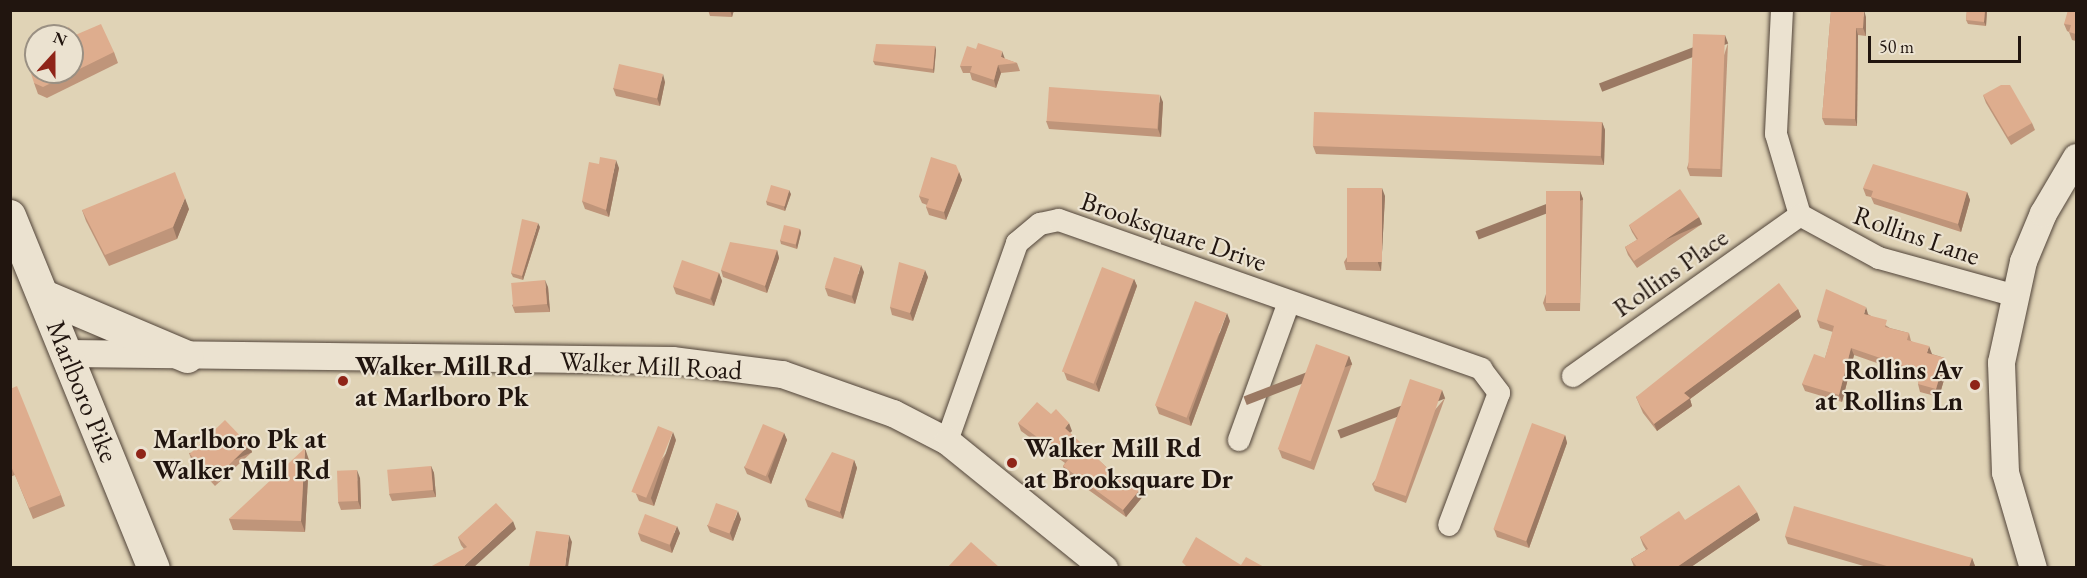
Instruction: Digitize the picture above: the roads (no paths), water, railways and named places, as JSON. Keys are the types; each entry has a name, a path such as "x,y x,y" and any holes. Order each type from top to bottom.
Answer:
{"main road":[{"name":"Marlboro Pike","path":"10,216 154,567"},
{"path":"44,296 188,357"}],"street":[{"path":"1782,10 1776,134 1800,215"},
{"path":"2033,567 2016,519 1999,432 1999,379 2013,294 2043,213 2076,157"},
{"name":"Rollins Lane","path":"1800,215 1879,258 2013,294"},
{"name":"Rollins Place","path":"1573,376 1800,215"},
{"name":"Brooksquare Drive","path":"947,441 1017,243 1040,224 1071,223 1481,369 1499,393 1449,525"},
{"path":"1239,440 1289,302"},
{"name":"Walker Mill Road","path":"68,353 188,357 714,364 815,384 947,441 1104,567"}],"place":[{"name":"Walker Mill Rd at Marlboro Pk","path":"343,381"},
{"name":"Rollins Av at Rollins Ln","path":"1975,385"},
{"name":"Marlboro Pk at Walker Mill Rd","path":"141,454"},
{"name":"Walker Mill Rd at Brooksquare Dr","path":"1012,463"}]}
